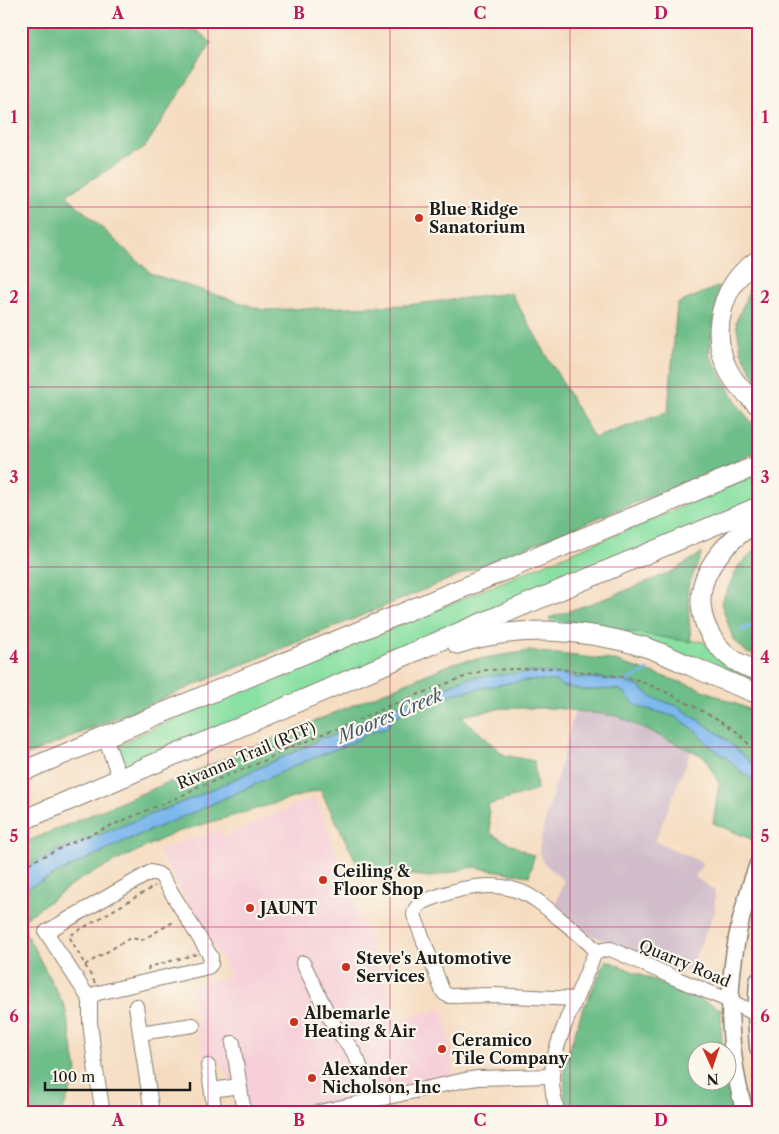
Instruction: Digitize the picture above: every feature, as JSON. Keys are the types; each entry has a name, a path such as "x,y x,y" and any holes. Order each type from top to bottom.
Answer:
{"highway":[{"path":"758,260 744,270 728,291 721,314 719,332 721,348 727,368 739,388 758,405"},
{"path":"21,772 758,465"},
{"path":"21,821 758,507"},
{"path":"758,521 734,539 711,566 704,582 701,600 702,612 712,640 729,658 758,670"},
{"path":"306,698 470,640 507,633 538,631 593,635 647,648 758,694"}],"main road":[{"path":"745,1113 737,1080 731,1036 731,974 744,908 758,864"},
{"path":"758,981 758,1048"}],"street":[{"path":"105,737 120,779"},
{"path":"90,1000 46,932 152,872 158,874 162,877 211,956 211,964 208,968 93,995 90,1000 90,1022 103,1113"},
{"path":"558,1113 554,1099 553,1060 575,999 597,952 587,941 536,899 512,889 490,886 468,888 425,902 414,910 414,915 445,994 450,996 575,999"},
{"name":"Quarry Road","path":"597,952 611,949 730,1001 757,1015"},
{"path":"303,963 329,1016 359,1063 371,1101"},
{"path":"136,1006 152,1113"},
{"path":"140,1033 193,1025"},
{"path":"233,1044 244,1113"},
{"path":"208,1066 215,1113"},
{"path":"315,1113 478,1078 552,1076"},
{"path":"212,1090 239,1086"}],"path":[{"name":"Rivanna Trail (RTF)","path":"21,867 80,839 192,791 197,787 210,784 264,761 294,745 304,743 405,700 486,670 553,668 632,678 666,692 723,722 737,732 758,754"},
{"path":"98,988 69,936 160,883"},
{"path":"85,965 130,938 142,940 180,918"},
{"path":"147,975 149,967 201,953"}],"shaded area":[{"path":"575,710 617,716 691,751 655,841 703,863 695,877 715,891 715,911 688,972 589,934 556,904 564,881 543,862 539,851 542,833"},
{"path":"315,797 399,1019 444,1008 454,1074 288,1113 248,1113 219,1059 203,1060 191,986 231,976 158,850 218,830 223,837"}],"green space":[{"path":"21,21 185,21 212,43 145,147 66,195 152,274 263,310 406,305 511,293 594,438 668,412 677,304 719,286 709,354 740,408 758,431 758,452 21,758"},
{"path":"758,284 758,383 741,351 736,322 750,289"},
{"path":"758,475 758,501 124,769 120,765 116,750 123,743 147,731"},
{"path":"758,548 758,655 747,653 733,639 721,603 739,565"},
{"path":"702,553 688,587 691,642 549,618 612,596 671,572"},
{"path":"549,618 672,639 704,642 715,655 734,671 758,679 758,689 555,628"},
{"path":"530,651 612,660 696,687 758,713 758,769 722,736 677,706 653,698 638,686 602,678 578,678 535,672 469,678 387,710 329,737 319,738 316,742 191,799 55,852 21,873 21,844 456,662"},
{"path":"533,680 555,681 562,686 585,690 618,689 625,693 633,703 642,708 676,717 694,729 710,746 758,784 758,828 753,840 713,823 719,784 705,757 617,716 555,708 503,708 461,716 504,755 534,761 537,790 488,805 491,834 534,856 529,876 473,867 430,877 360,869 320,790 174,833 82,878 21,921 21,891 124,841 199,810 303,762 351,743 370,732 387,728 392,718 407,710 451,694"},
{"path":"21,924 65,1007 77,1071 62,1113 21,1113"},
{"path":"606,960 721,1009 722,1042 686,1042 686,1092 731,1092 735,1113 568,1113 565,1105 564,1066 581,1014"}],"water":[{"name":"Moores Creek","path":"535,672 578,678 602,678 638,686 653,698 677,706 722,736 758,769 758,784 710,746 694,729 676,717 642,708 633,703 625,693 618,689 585,690 562,686 555,681 533,680 508,683 451,694 407,710 392,718 387,728 370,732 351,743 303,762 199,810 124,841 21,891 21,873 55,852 191,799 316,742 319,738 329,737 387,710 469,678"}],"waterway":[{"path":"741,630 758,624"},
{"path":"621,684 648,670"}],"place":[{"name":"Blue Ridge Sanatorium","path":"419,218"},
{"name":"Ceiling & Floor Shop","path":"323,880"},
{"name":"JAUNT","path":"250,908"},
{"name":"Steve's Automotive Services","path":"346,967"},
{"name":"Albemarle Heating & Air","path":"294,1022"},
{"name":"Ceramico Tile Company","path":"442,1049"},
{"name":"Alexander Nicholson, Inc","path":"312,1078"}]}
